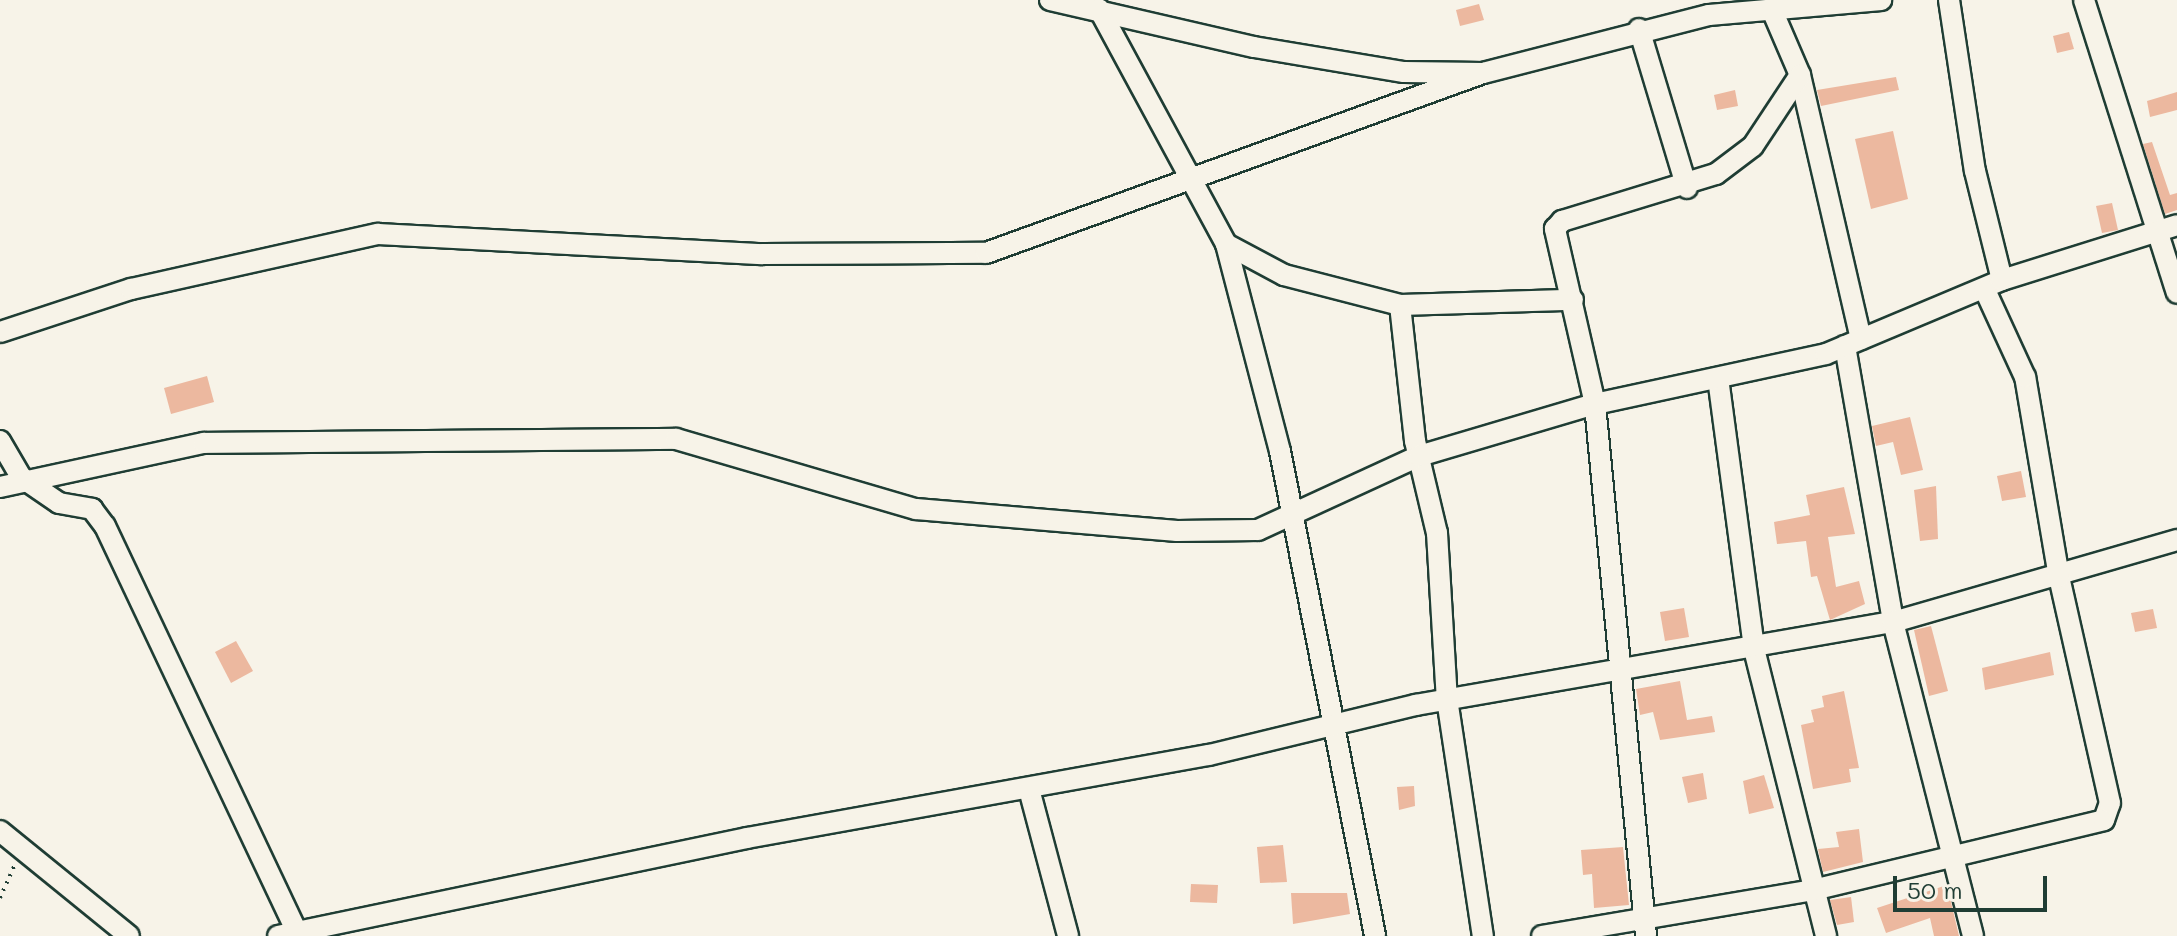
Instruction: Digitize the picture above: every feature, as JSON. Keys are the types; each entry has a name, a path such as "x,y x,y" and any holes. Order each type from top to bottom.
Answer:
{"street":[{"path":"1050,0 1254,47 1404,72 1483,73"},
{"path":"0,332 131,289 347,237 464,233 762,254 986,253 1188,177 1483,73 1639,29 1772,10 1881,0"},
{"path":"1542,936 1645,928 2104,820 2110,803 2059,577 2025,377 1993,285 1949,0"},
{"path":"2084,0 2153,232 2177,293"},
{"path":"1099,9 1226,244 1293,513 1337,723 1375,936"},
{"path":"1772,10 1800,75 1853,342 1893,622 1950,857 1973,936"},
{"path":"1639,29 1687,188"},
{"path":"1645,928 1595,404 1557,223 1687,188 1753,146 1800,75"},
{"path":"0,487 21,477 204,443 676,439 916,509 1177,531 1258,530 1419,456 1595,404 1718,378 1853,342 1993,285 2177,225"},
{"path":"1226,244 1284,275 1400,305 1573,300"},
{"path":"1400,305 1419,456 1437,533 1447,699 1483,936"},
{"path":"1718,378 1754,649 1826,936"},
{"path":"0,441 21,477 59,503 92,509 105,526 287,934 747,838 1029,789 1447,699 1622,668 1754,649 1893,622 2059,577 2177,540"},
{"path":"1029,789 1068,936"},
{"path":"0,831 129,936"}],"path":[{"path":"0,898 22,849"}],"building":[{"path":"1479,4 1484,20 1460,26 1456,10"},
{"path":"2069,32 2074,49 2057,53 2053,36"},
{"path":"1896,77 1899,90 1821,106 1817,90"},
{"path":"1735,90 1738,106 1717,110 1714,95"},
{"path":"2177,92 2177,110 2150,117 2147,101"},
{"path":"1893,131 1908,199 1871,209 1855,139"},
{"path":"2152,142 2170,195 2177,193 2177,210 2165,214 2143,144"},
{"path":"2112,203 2118,230 2102,233 2096,206"},
{"path":"207,376 214,402 171,414 164,388"},
{"path":"1910,417 1923,470 1901,475 1893,442 1876,446 1872,426"},
{"path":"2021,471 2026,497 2002,501 1997,476"},
{"path":"1936,486 1938,539 1920,541 1914,490"},
{"path":"1844,487 1855,534 1828,537 1836,587 1859,581 1865,604 1830,620 1817,576 1811,577 1806,541 1777,544 1774,522 1810,515 1806,495"},
{"path":"1684,608 1689,637 1665,641 1660,612"},
{"path":"2153,609 2157,628 2135,632 2131,613"},
{"path":"1931,626 1948,691 1929,696 1914,630"},
{"path":"236,641 253,671 231,683 215,652"},
{"path":"2050,652 2054,675 1985,690 1982,668"},
{"path":"1680,681 1687,720 1712,716 1715,732 1660,740 1653,712 1640,715 1636,689"},
{"path":"1844,691 1859,768 1849,769 1851,782 1813,789 1801,725 1814,722 1811,710 1824,707 1822,696"},
{"path":"1703,773 1707,799 1688,803 1682,777"},
{"path":"1764,775 1774,808 1749,814 1743,781"},
{"path":"1414,786 1415,806 1399,810 1397,787"},
{"path":"1859,829 1863,862 1823,872 1818,849 1839,847 1836,832"},
{"path":"1283,845 1287,882 1260,883 1257,847"},
{"path":"1623,847 1629,905 1594,908 1592,874 1583,875 1581,850"},
{"path":"1191,884 1218,885 1217,903 1190,902"},
{"path":"1947,885 1959,936 1934,936 1930,918 1886,933 1877,908"},
{"path":"1291,893 1347,893 1350,914 1293,924"},
{"path":"1851,897 1854,922 1837,925 1830,900"}]}
